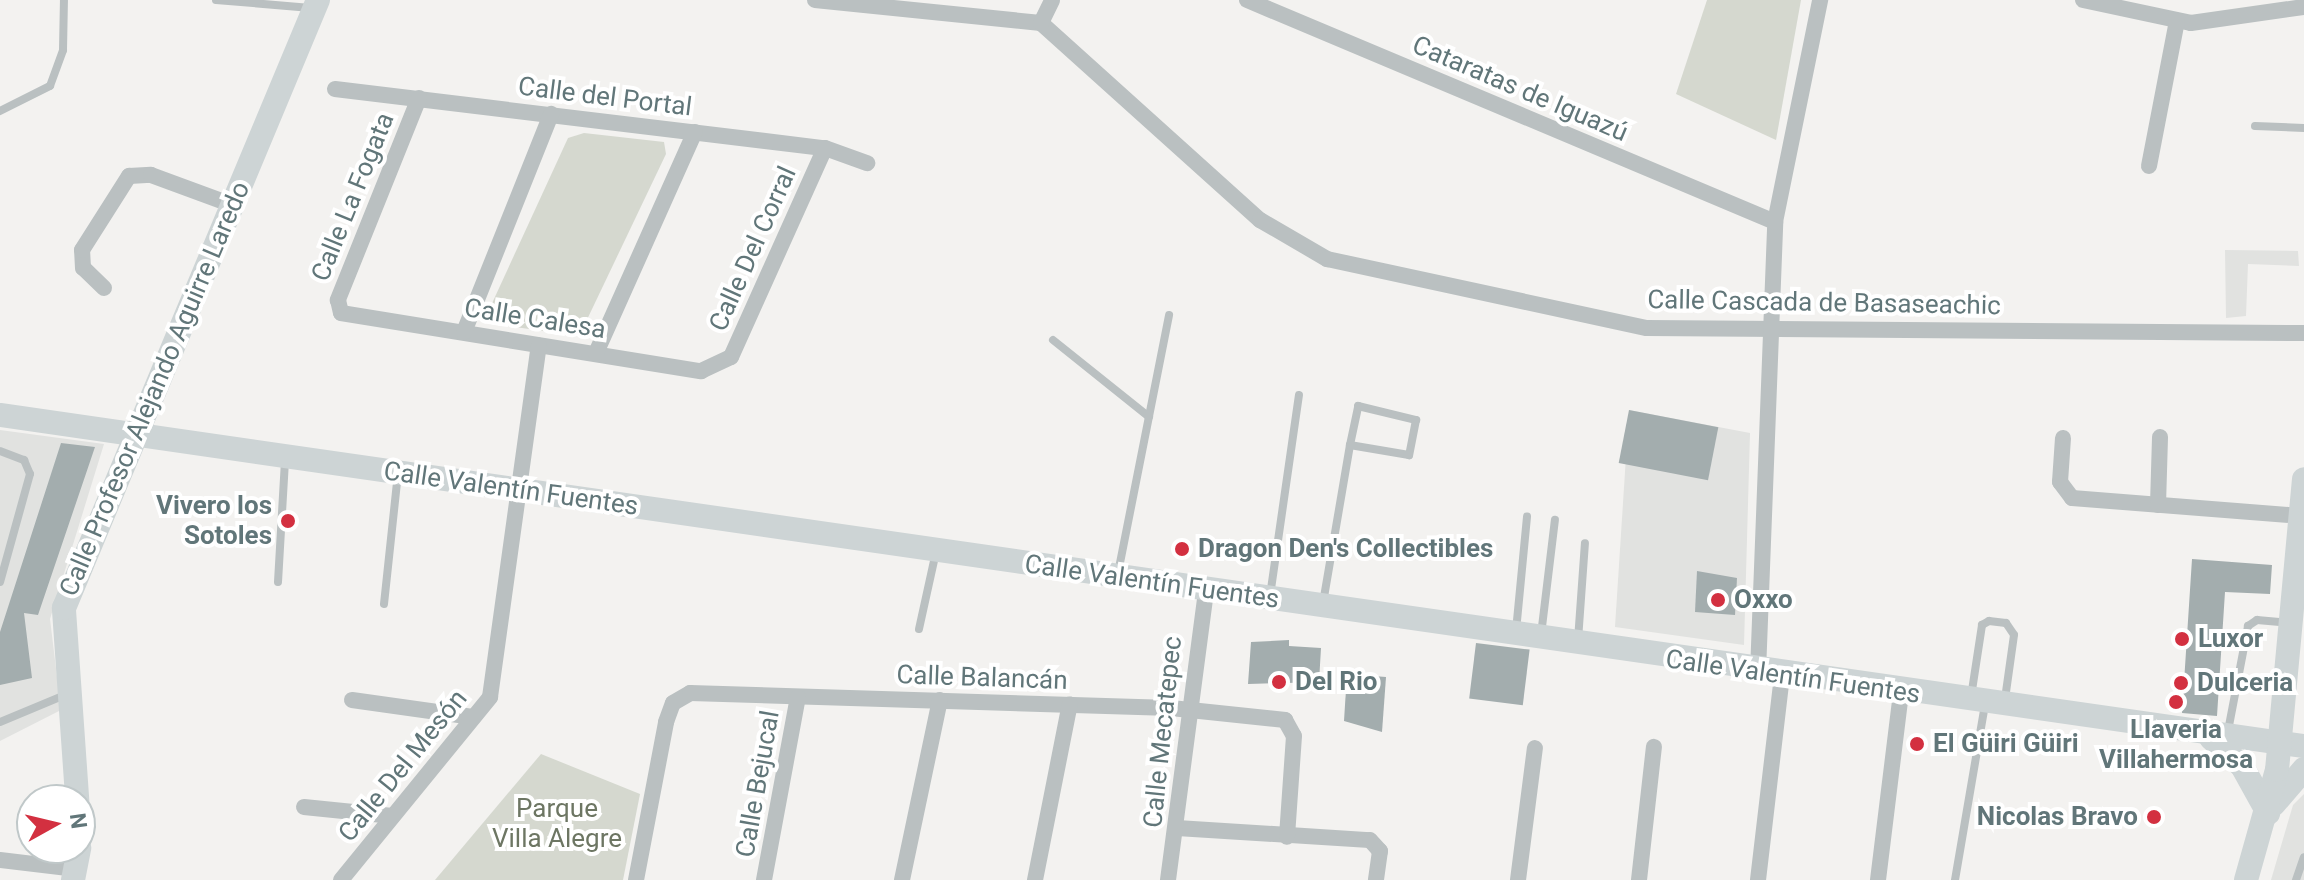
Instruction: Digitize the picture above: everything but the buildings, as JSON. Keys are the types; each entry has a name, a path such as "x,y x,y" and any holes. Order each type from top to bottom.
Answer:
{"street":[{"path":"815,0 1041,23 1052,0"},
{"name":"Cataratas de Iguazú","path":"1247,0 1775,222"},
{"path":"1758,880 1770,673 1769,326 1775,222 1820,0"},
{"path":"2083,0 2177,21 2304,7"},
{"name":"Calle Profesor Alejando Aguirre Laredo","path":"74,784 65,695 64,608 134,433 316,4"},
{"path":"2149,166 2177,21"},
{"name":"Calle Cascada de Basaseachic","path":"1041,23 1298,248 1647,328 1769,326 2304,333"},
{"name":"Calle del Portal","path":"335,89 825,148 867,163"},
{"name":"Calle La Fogata","path":"341,313 338,300 419,98"},
{"path":"464,332 551,114"},
{"path":"596,353 695,132"},
{"name":"Calle Del Corral","path":"721,367 825,148"},
{"path":"104,288 83,268 82,250 129,176 151,175 230,204"},
{"name":"Calle Calesa","path":"341,313 701,371 721,367"},
{"name":"Calle Del Mesón","path":"341,880 473,717 494,682 539,345"},
{"name":"Calle Valentín Fuentes","path":"0,415 2221,739 2292,745"},
{"path":"2158,505 2160,437"},
{"path":"2063,438 2060,482 2067,496 2300,516"},
{"path":"2246,880 2292,745 2285,698 2304,479"},
{"name":"Calle Mecatepec","path":"1168,880 1206,591"},
{"path":"1878,880 1901,692"},
{"name":"Calle Balancán","path":"636,880 673,703 690,693 1070,704 1290,724 1287,837"},
{"name":"Calle Bejucal","path":"764,880 798,697"},
{"path":"2268,813 2242,766 2221,739 2252,731 2285,698"},
{"path":"352,700 473,717"},
{"path":"902,880 940,700"},
{"path":"1035,880 1070,704"},
{"path":"1639,880 1654,747"},
{"path":"1518,880 1535,748"},
{"path":"2268,813 2304,769"},
{"path":"304,807 393,816"},
{"path":"1177,828 1370,840 1380,855 1376,880"},
{"path":"0,860 76,866"}],"lane":[{"path":"0,111 50,86 63,50 64,0"},
{"path":"216,0 316,4"},
{"path":"2255,126 2304,128"},
{"path":"1117,577 1169,315"},
{"path":"1053,340 1149,417"},
{"path":"1270,600 1299,395"},
{"path":"1322,607 1350,445 1358,406 1416,420 1409,455 1350,445"},
{"path":"0,451 24,460 30,474 0,582"},
{"path":"278,582 286,456"},
{"path":"384,604 399,472"},
{"path":"1527,517 1528,638"},
{"path":"1528,638 1555,520"},
{"path":"1578,645 1585,543"},
{"path":"919,629 936,551"},
{"path":"2221,739 2237,710 2248,626 2257,620 2291,623"},
{"path":"1955,880 1986,705 2014,635 2006,623 1982,625 1986,705"},
{"path":"0,722 65,695"},
{"path":"2296,880 2304,857"}],"shaded area":[{"path":"2225,250 2298,251 2299,266 2248,264 2246,316 2226,318"},
{"path":"1629,410 1750,433 1744,645 1615,627"},
{"path":"0,430 104,444 50,619 61,710 0,741"},
{"path":"2304,794 2304,880 2271,880 2293,805"}],"green space":[{"path":"1707,0 1801,0 1776,140 1676,94"},
{"path":"584,133 664,142 666,154 583,328 571,335 494,324 488,312 568,138"},
{"name":"Parque Villa Alegre","path":"541,754 640,794 623,880 435,880"}],"place":[{"name":"Vivero los Sotoles","path":"288,521"},
{"name":"Dragon Den's Collectibles","path":"1182,549"},
{"name":"Oxxo","path":"1718,600"},
{"name":"Luxor","path":"2182,639"},
{"name":"Del Rio","path":"1279,682"},
{"name":"Dulceria","path":"2181,683"},
{"name":"Llaveria Villahermosa","path":"2176,702"},
{"name":"El Güiri Güiri","path":"1917,744"},
{"name":"Nicolas Bravo","path":"2154,817"}]}
